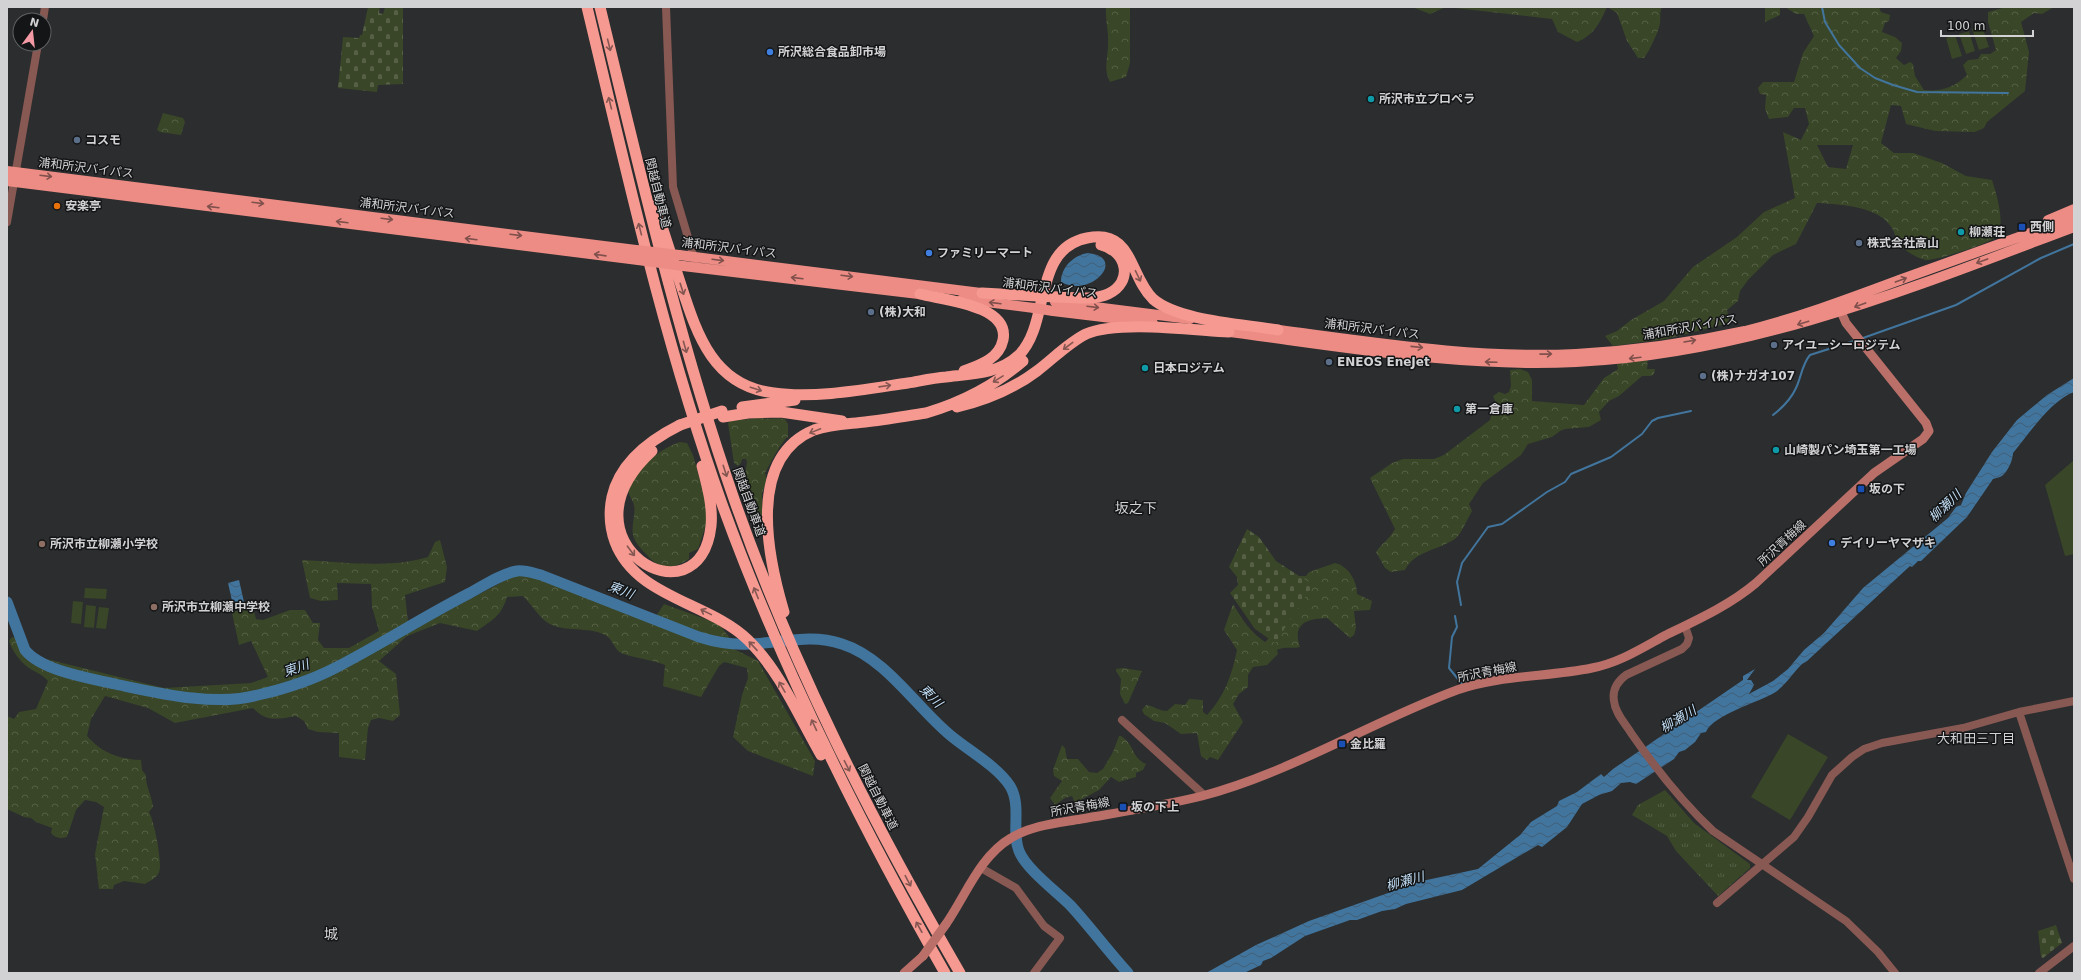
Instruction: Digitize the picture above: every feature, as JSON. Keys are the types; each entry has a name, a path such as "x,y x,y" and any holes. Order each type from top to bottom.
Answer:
{"highway":[{"name":"関越自動車道","path":"586,7 643,241 668,332 719,496 782,656 828,757 945,973"},
{"name":"関越自動車道","path":"600,7 673,303 692,371 736,506 797,654 838,748 921,906 960,973"},
{"path":"627,119 688,308 701,339 713,359 736,380 763,391 794,395 853,391"},
{"name":"浦和所沢バイパス","path":"11,176 679,255 982,293"},
{"name":"浦和所沢バイパス","path":"11,176 697,268 920,294 1035,301"},
{"path":"1973,254 2074,208"},
{"name":"浦和所沢バイパス","path":"1054,303 1229,332 1440,359 1490,362 1576,362 1631,358 1704,348 1779,330 1973,254 2074,217"},
{"name":"浦和所沢バイパス","path":"1054,303 1439,350 1502,354 1576,354 1637,349 1703,339 1839,307 2019,248 2074,228"},
{"path":"2019,248 2074,232"},
{"path":"860,816 823,759 766,660 739,632 715,617 645,580 628,564 613,536 610,517 614,490 622,472 642,449 682,428 723,414 853,391 973,374 993,370 1008,363 1020,354 1034,334 1046,282 1055,261 1069,246 1087,238 1108,239 1120,244 1128,253 1148,292 1158,302 1171,310 1192,316 1278,330"},
{"path":"926,413 948,406 975,393 1004,376 1029,355 1040,334 1058,269 1071,252 1088,245 1101,245 1113,249 1121,256 1124,268 1124,274 1120,284 1112,292 1093,298 1054,303 1035,301 982,293"},
{"path":"920,294 989,312 999,320 1004,330 1001,347 993,357 982,364 946,377"},
{"path":"787,628 776,585 769,543 768,506 774,475 786,453 796,442 808,433 829,426 926,413 976,402 1000,393 1030,376 1079,338 1102,329 1121,327 1229,332"},
{"path":"668,332 674,364 706,481 711,516 707,542 696,560 679,571 664,572 644,565 628,548 620,529 620,500 626,481 640,462 682,428"},
{"path":"723,414 781,412 846,421 866,422"}],"main road":[{"name":"所沢青梅線","path":"904,973 923,956 946,924 992,853 1005,842 1027,831 1046,825 1204,795 1260,777 1456,690 1491,682 1599,666 1625,657 1725,605 1750,588 1874,472 1928,434 1926,423 1846,323 1839,307"}],"street":[{"path":"666,7 673,187 697,268"},
{"path":"7,222 11,176 36,52"},
{"path":"1685,626 1688,638 1683,648 1626,675 1618,682 1614,691 1614,701 1620,715 1665,780 1681,800 1713,831 1762,866 1846,922 1878,952 1895,973"},
{"path":"1717,903 1794,837 1808,817 1832,776 1852,757 1864,749 1882,742 1963,728 2019,712 2074,701"},
{"path":"2019,712 2074,879"},
{"path":"1122,720 1204,795"},
{"path":"981,868 1016,888 1044,926 1060,938 1034,973"},
{"path":"2039,973 2074,946"}],"green space":[{"path":"368,7 380,7 379,13 383,14 385,7 403,7 403,84 378,85 377,92 338,88 343,37 359,38 360,35 362,35"},
{"path":"1106,7 1130,7 1130,63 1126,77 1110,82 1106,68 1108,40"},
{"path":"1412,7 1446,7 1430,14"},
{"path":"1446,7 1607,7 1596,28 1588,36 1577,42 1558,32 1552,19"},
{"path":"1607,7 1662,7 1658,31 1644,58 1638,58 1627,41 1617,13"},
{"path":"1765,7 1780,7 1780,15 1765,22"},
{"path":"1785,7 1879,7 1881,12 1890,15 1889,21 1885,23 1882,32 1895,37 1902,43 1901,51 1896,58 1904,65 1910,62 1913,64 1915,76 1924,90 1936,90 1953,86 1967,75 1963,65 1968,60 1978,59 1981,54 1990,54 1996,50 1988,22 1988,12 2006,7 2054,7 2042,14 2034,13 2021,22 2029,52 2025,91 1987,122 1984,128 1975,132 1935,131 1906,124 1901,106 1891,105 1881,143 1894,153 1913,153 1942,163 1966,176 1992,180 2001,220 1999,231 1991,240 1979,245 1931,260 1926,260 1914,256 1897,244 1894,231 1887,222 1878,215 1854,207 1817,203 1796,244 1773,255 1748,280 1740,291 1738,301 1727,310 1730,323 1666,339 1613,346 1605,336 1617,331 1631,320 1664,301 1693,267 1737,237 1764,212 1795,198 1783,132 1801,140 1809,124 1805,108 1794,108 1788,117 1769,119 1765,109 1766,95 1760,94 1758,88 1763,82 1794,82 1803,53 1814,36 1804,14 1796,14","holes":["1817,145 1853,145 1846,169 1828,167"]},
{"path":"1982,26 1989,47 1979,50 1972,29"},
{"path":"1969,31 1975,51 1966,54 1959,34"},
{"path":"1955,35 1962,56 1952,59 1946,38"},
{"path":"163,113 183,118 185,122 181,135 160,132 157,130"},
{"path":"1648,358 1647,369 1655,369 1654,374 1651,376 1642,376 1619,396 1609,401 1599,412 1601,420 1589,427 1565,429 1552,437 1528,444 1521,455 1483,483 1469,504 1472,511 1456,538 1421,555 1409,564 1405,570 1391,572 1385,568 1376,552 1395,529 1370,478 1392,463 1403,459 1434,459 1444,455 1490,420 1492,411 1497,406 1493,396 1499,392 1505,394 1509,392 1511,386 1510,370 1520,369 1528,372 1532,380 1532,401 1584,405 1604,378 1618,369 1617,364 1620,360"},
{"path":"760,418 785,419 788,424 788,437 779,448 765,473 767,481 762,493 763,515 757,520 756,511 743,488 747,462 746,459 742,459 738,466 734,463 728,423 731,421"},
{"path":"680,442 687,443 693,455 706,502 706,525 698,549 689,553 689,559 678,565 667,567 657,564 652,560 635,541 633,535 634,505 629,495 629,488 632,481 643,466 665,449"},
{"path":"2074,460 2074,554 2065,556 2045,485"},
{"path":"1247,529 1259,537 1276,561 1313,585 1275,643 1255,629 1230,593 1238,585 1237,577 1229,567"},
{"path":"440,540 447,567 445,582 405,595 408,622 438,616 519,573 538,577 652,622 664,604 719,624 729,637 734,649 758,661 815,761 813,776 748,751 733,737 742,695 748,678 747,668 724,662 719,666 701,697 663,686 665,665 621,653 607,636 598,632 562,628 548,623 523,596 507,597 499,614 492,621 477,631 440,623 407,636 379,661 396,674 400,715 393,721 379,718 371,720 368,728 365,760 339,757 339,733 318,732 308,729 304,721 296,716 273,719 263,716 253,708 175,723 148,708 105,696 91,719 87,736 99,747 111,754 141,760 142,770 146,775 153,807 149,812 155,832 160,860 160,867 157,876 145,884 124,881 114,885 113,889 99,889 95,854 104,807 96,802 85,800 76,810 67,837 63,838 58,838 53,835 51,833 52,828 7,809 7,716 14,719 19,712 36,709 48,681 28,668 18,658 9,641 12,637 22,642 34,656 164,688 251,683 268,677 251,641 239,645 232,613 237,610 246,609 254,611 256,619 263,620 290,610 305,610 313,623 320,623 318,640 324,648 349,648 379,631 372,607 371,584 337,583 338,600 321,601 310,598 302,560 365,564 413,561 428,557 435,542"},
{"path":"1335,563 1344,567 1351,574 1357,589 1357,594 1372,601 1370,610 1354,611 1356,628 1354,635 1350,638 1327,618 1308,621 1303,624 1298,632 1300,647 1283,648 1277,650 1278,654 1267,665 1253,667 1248,675 1248,687 1239,694 1233,704 1243,722 1218,760 1210,757 1207,760 1201,756 1197,733 1181,734 1165,723 1154,721 1144,714 1142,710 1146,705 1167,711 1175,704 1185,705 1189,699 1203,700 1203,712 1207,715 1223,693 1230,677 1235,659 1237,650 1224,630 1233,604 1251,630 1265,642 1270,637 1296,576 1306,576 1309,572"},
{"path":"85,588 107,589 106,599 84,598"},
{"path":"73,601 83,602 81,624 71,623"},
{"path":"86,605 96,606 94,628 84,627"},
{"path":"99,607 109,608 106,629 96,628"},
{"path":"1123,668 1142,671 1128,703 1125,704 1120,694 1121,679 1116,671 1116,669"},
{"path":"1788,734 1828,757 1790,820 1751,797"},
{"path":"1119,736 1129,743 1138,758 1146,764 1143,770 1136,773 1136,777 1119,782 1111,777 1099,790 1075,803 1072,796 1065,798 1055,805 1050,798 1062,781 1054,776 1053,770 1062,745 1065,748 1067,759 1078,759 1089,772 1097,773 1103,769 1113,752"},
{"path":"1665,790 1694,823 1750,864 1750,868 1718,896 1676,851 1667,836 1632,815 1638,805"},
{"path":"2056,925 2062,943 2043,958 2041,957 2038,931"}],"water":[{"path":"1088,253 1100,256 1105,262 1105,268 1101,275 1084,285 1072,286 1061,282 1063,271 1069,263 1078,256"},
{"path":"2074,378 2074,392 2065,396 2048,410 2040,419 2013,453 2011,463 2005,473 2000,477 1993,479 1967,517 1921,561 1918,561 1912,567 1910,566 1802,664 1774,693 1717,720 1706,732 1701,733 1695,742 1685,750 1679,752 1674,759 1636,784 1630,782 1621,783 1612,791 1599,795 1582,804 1567,827 1542,847 1538,845 1462,890 1406,904 1395,909 1382,911 1357,920 1350,920 1305,936 1271,958 1263,961 1261,965 1244,973 1206,973 1256,945 1309,921 1422,881 1478,869 1520,835 1531,822 1557,806 1559,801 1577,792 1601,774 1604,777 1613,769 1743,680 1743,676 1755,669 1747,680 1751,680 1754,685 1749,694 1773,681 1788,669 1804,650 1824,633 1863,588 1948,518 1956,507 1961,505 1966,493 1992,452 2017,420 2047,395"},
{"path":"239,580 244,602 233,605 228,583"}],"waterway":[{"path":"1822,7 1825,22 1839,45 1860,68 1875,78 1917,92 2008,93"},
{"path":"1863,338 1956,305 2041,258 2074,244"},
{"path":"1773,415 1792,396 1805,363 1810,355 1857,340"},
{"path":"1461,605 1457,582 1462,563 1488,527 1502,524 1547,492 1565,482 1571,474 1611,457 1642,434 1652,421 1658,418 1691,411"},
{"name":"東川","path":"7,602 25,650 33,657 54,668 92,679 168,695 224,700 258,695 288,687 317,676 352,659 492,581 517,571 526,571 541,575 699,637 711,640 730,644 743,644 819,639 842,644 873,660 900,684 937,724 998,772 1010,786 1014,794 1017,843 1023,858 1035,873 1071,906 1128,973"},
{"path":"1455,616 1457,627 1452,637 1449,668 1462,684"}],"place":[{"name":"所沢総合食品卸市場","path":"770,52"},
{"name":"所沢市立プロペラ","path":"1371,99"},
{"name":"コスモ","path":"77,140"},
{"name":"安楽亭","path":"57,206"},
{"name":"西側","path":"2022,227"},
{"name":"柳瀬荘","path":"1961,232"},
{"name":"株式会社高山","path":"1859,243"},
{"name":"ファミリーマート","path":"929,253"},
{"name":"(株)大和","path":"871,312"},
{"name":"アイユーシーロジテム","path":"1774,345"},
{"name":"ENEOS EneJet","path":"1329,362"},
{"name":"日本ロジテム","path":"1145,368"},
{"name":"(株)ナガオ107","path":"1703,376"},
{"name":"第一倉庫","path":"1457,409"},
{"name":"山崎製パン埼玉第一工場","path":"1776,450"},
{"name":"坂の下","path":"1861,489"},
{"name":"デイリーヤマザキ","path":"1832,543"},
{"name":"所沢市立柳瀬小学校","path":"42,544"},
{"name":"所沢市立柳瀬中学校","path":"154,607"},
{"name":"金比羅","path":"1342,744"},
{"name":"坂の下上","path":"1123,807"}],"district":[{"name":"坂之下","path":"1136,508"},
{"name":"大和田三丁目","path":"1976,738"},
{"name":"城","path":"331,934"}],"water label":[{"name":"柳瀬川","path":"1945,506"},
{"name":"柳瀬川","path":"1678,719"},
{"name":"柳瀬川","path":"1405,881"}]}
